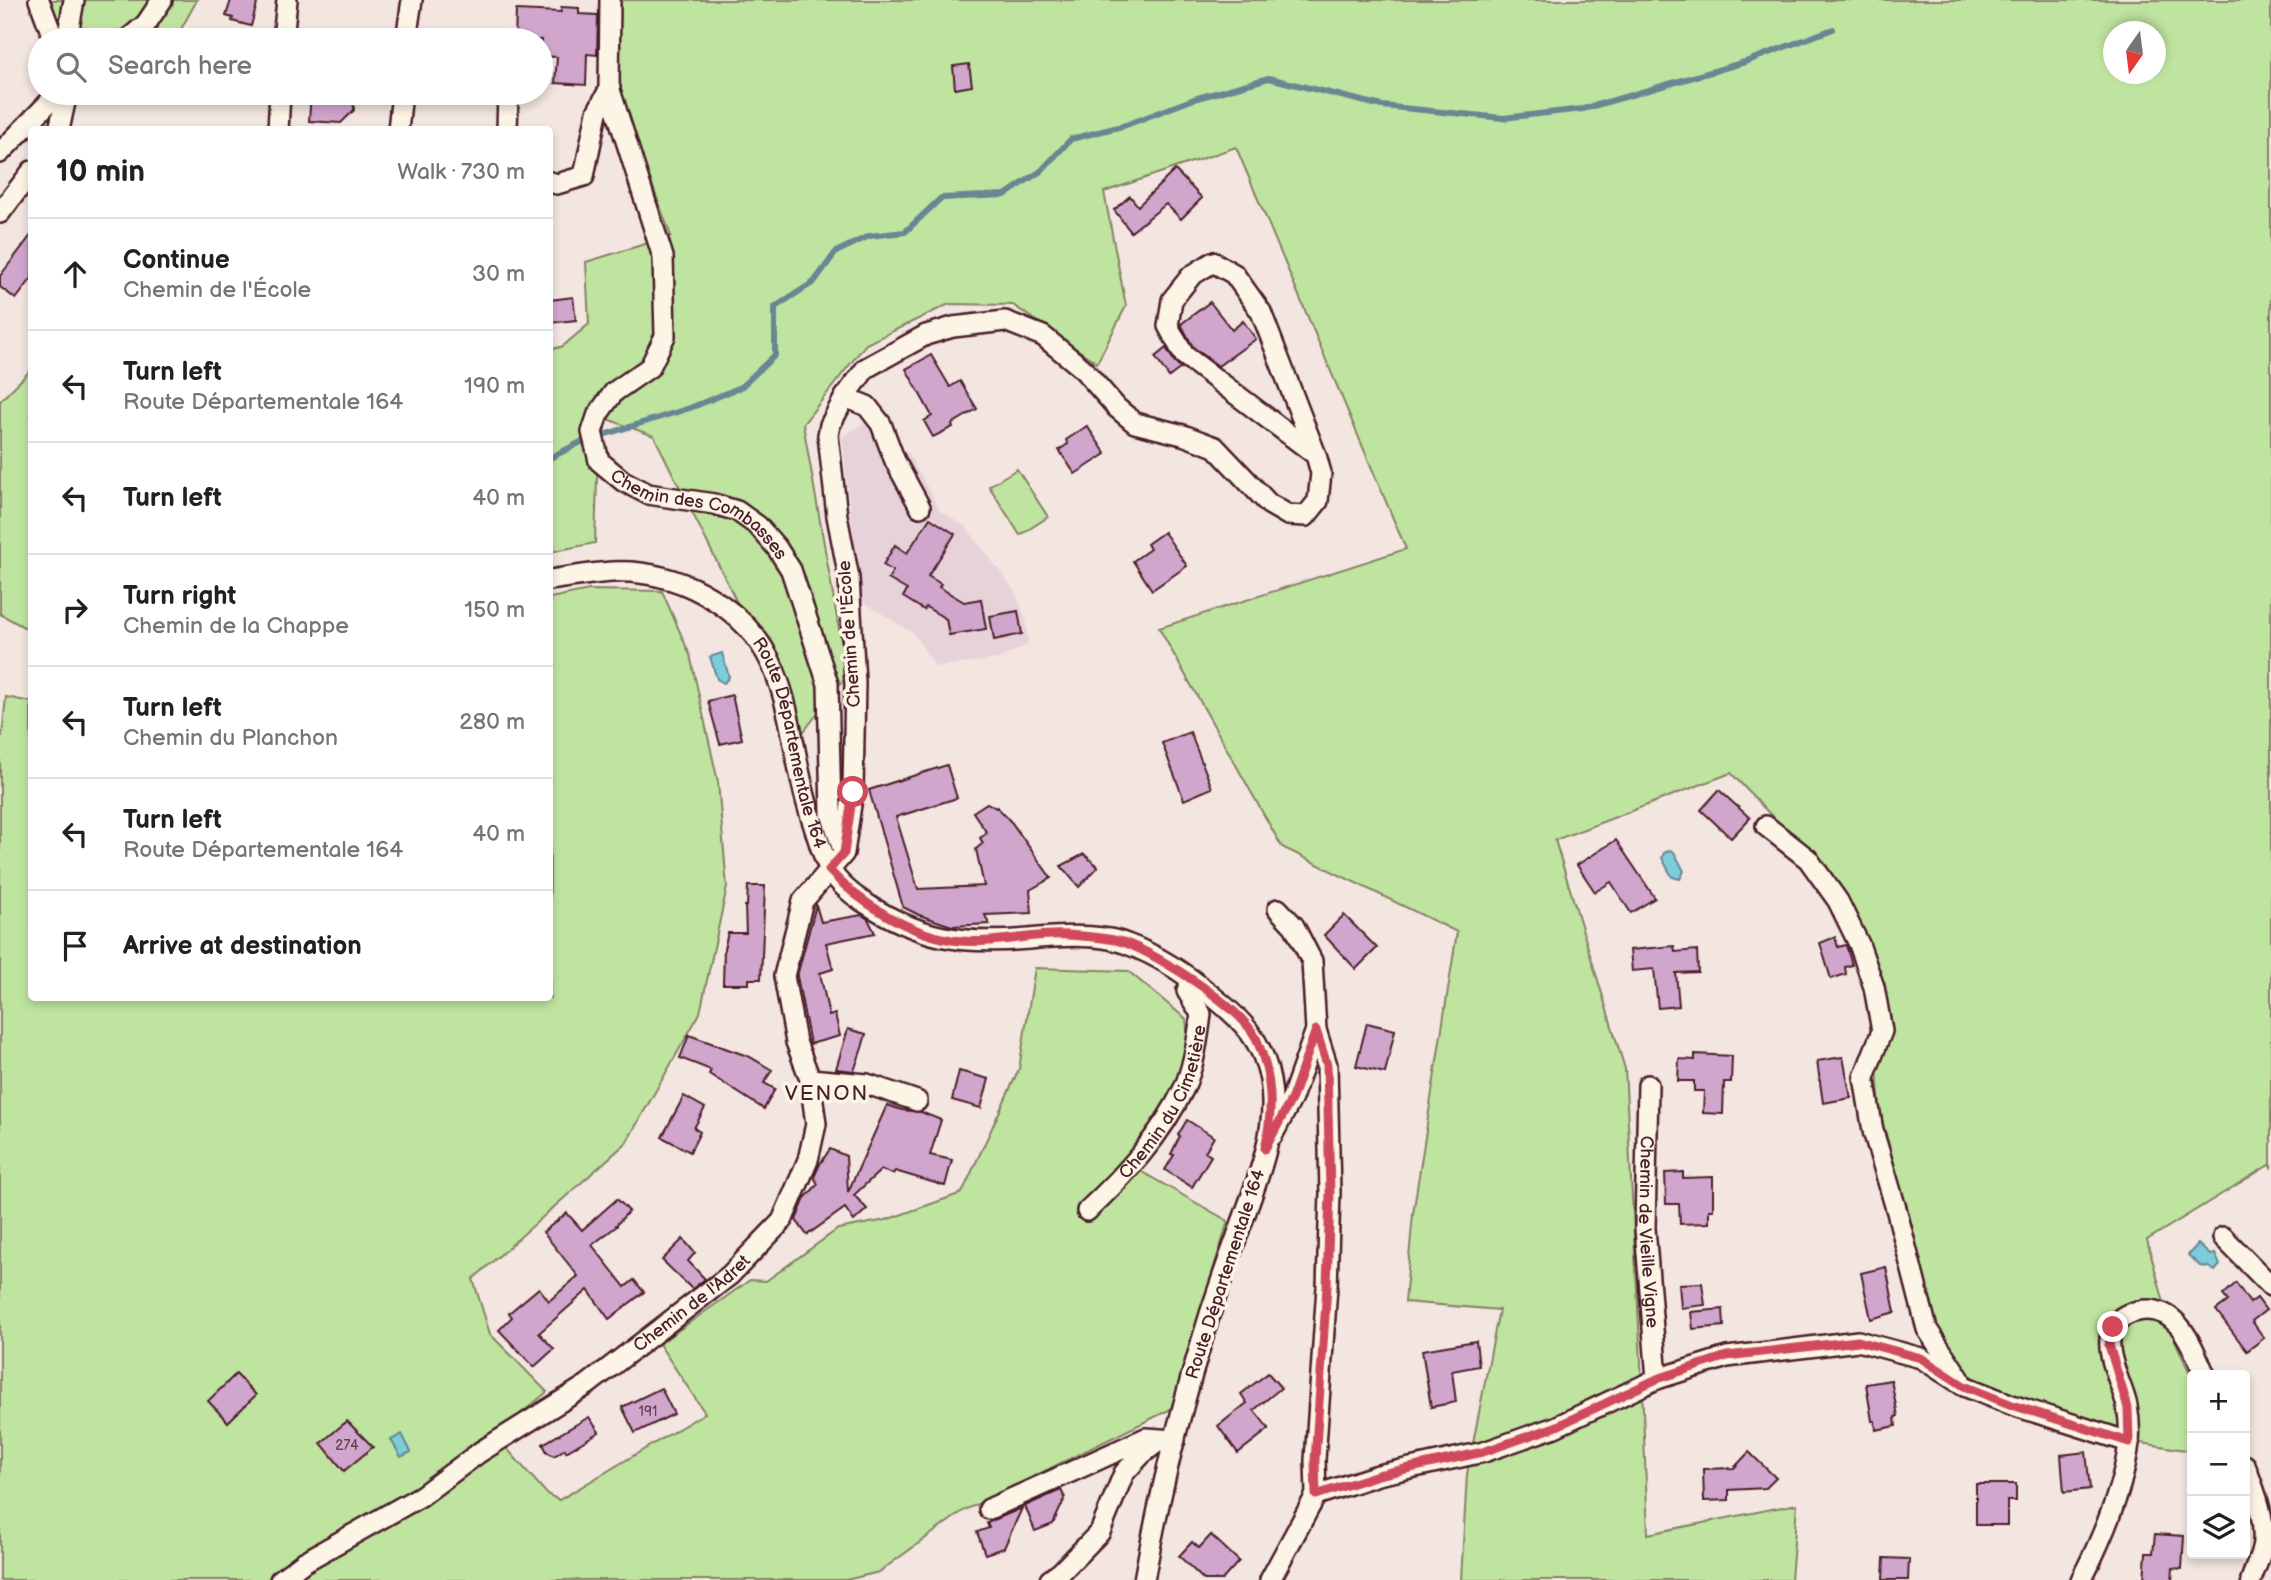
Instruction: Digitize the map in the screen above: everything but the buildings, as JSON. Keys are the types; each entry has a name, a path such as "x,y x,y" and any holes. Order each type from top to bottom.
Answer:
{"street":[{"path":"39,0 50,28"},
{"path":"68,28 74,0"},
{"path":"141,28 162,0"},
{"path":"284,28 287,0"},
{"path":"408,28 412,0"},
{"name":"Chemin des Combasses","path":"610,0 610,88 663,257 665,336 650,367 614,392 598,414 592,432 599,461 623,481 649,494 713,504 737,511 758,526 791,570 828,684 831,813 844,853"},
{"path":"553,183 584,176 597,112 610,88"},
{"path":"0,153 46,105"},
{"path":"60,126 64,105"},
{"path":"278,126 279,105"},
{"path":"398,126 401,105"},
{"path":"507,126 508,105"},
{"path":"0,213 28,177"},
{"path":"1213,262 1234,274 1261,312 1316,455 1184,355 1168,326 1172,300 1191,276 1213,262"},
{"name":"Chemin de l'École","path":"844,853 853,792 855,682 849,578 837,516 828,435 830,425 845,397 866,368 926,335 953,327 1005,321 1043,336 1082,368 1117,408 1135,423 1184,435 1215,447 1269,504 1288,515 1306,516 1318,501 1321,473 1316,455"},
{"path":"845,397 867,406 881,424 895,461 920,507"},
{"name":"Route Départementale 164","path":"553,580 638,572 672,579 704,592 733,613 758,640 775,671 807,806 829,870 850,892 866,903 923,932 952,940 982,942 1066,935 1124,942 1192,980 1235,1014 1256,1038 1270,1080 1271,1120 1252,1195 1168,1440 1144,1580"},
{"path":"1766,825 1808,859 1838,901 1859,944 1874,987 1882,1031 1864,1077 1872,1130 1897,1212 1927,1329 1964,1386"},
{"path":"829,870 844,853"},
{"name":"Chemin de l'Adret","path":"280,1580 304,1562 421,1496 480,1452 587,1385 738,1268 782,1221 808,1160 816,1124 810,1079 796,1042 784,976 803,901 829,870"},
{"path":"1270,1580 1316,1495 1315,1460 1327,1287 1330,1193 1327,1065 1316,1030 1312,961 1294,926 1278,909"},
{"name":"Chemin du Cimetière","path":"1087,1211 1142,1153 1185,1086 1197,1042 1201,1014 1187,991 1192,980"},
{"path":"1265,1149 1292,1098 1316,1030"},
{"path":"810,1079 867,1084 917,1101"},
{"name":"Chemin de Vieille Vigne","path":"1648,1085 1645,1228 1657,1379"},
{"path":"2222,1237 2271,1286"},
{"path":"2081,1580 2118,1490 2129,1442 2128,1408 2109,1345 2113,1327 2127,1313 2146,1309 2163,1312 2180,1326 2202,1370"},
{"path":"1316,1495 1378,1475 1483,1452 1555,1427 1657,1379 1727,1356 1858,1341 1921,1358 1964,1386 2012,1405 2129,1442"},
{"path":"989,1509 1146,1438 1168,1440"},
{"path":"1050,1580 1100,1532 1124,1473 1142,1454 1168,1440"},
{"path":"2250,1482 2262,1508 2263,1544 2251,1580"}],"shaded area":[{"path":"867,421 890,464 908,452 940,511 966,527 1015,591 1026,620 1028,645 998,659 936,667 913,633 860,600 842,437"}],"green space":[{"path":"47,0 197,0 182,28 60,28"},
{"path":"616,0 2271,0 2271,1167 2269,1165 2147,1240 2173,1336 2188,1370 2187,1450 2141,1443 2110,1426 1978,1385 1941,1340 1880,1112 1877,1068 1892,1028 1870,951 1835,883 1731,773 1555,840 1625,1069 1648,1534 1797,1504 1791,1580 1461,1580 1467,1474 1499,1310 1405,1302 1413,1214 1457,932 1282,847 1159,628 1406,549 1236,147 1104,192 1126,306 1097,363 1013,305 949,304 866,344 803,424 847,675 801,735 654,436 599,416 595,543 553,551 553,349 563,346 589,324 586,262 671,236 614,81"},
{"path":"28,373 28,629 0,614 0,401"},
{"path":"1017,469 1048,517 1020,535 989,486"},
{"path":"589,590 662,591 690,655 718,782 727,887 700,1013 626,1143 473,1279 490,1334 547,1392 495,1435 547,1494 559,1500 705,1413 659,1344 750,1280 766,1281 838,1229 886,1220 962,1193 1019,1069 1035,968 1128,971 1186,1019 1189,1047 1172,1095 1128,1164 1228,1221 1171,1409 963,1511 879,1572 846,1580 0,1580 0,736 6,697 28,701 28,1001 553,1001 553,597"}],"water":[{"path":"722,653 729,677 724,683 717,679 710,657"},
{"path":"1670,850 1674,852 1684,871 1680,879 1672,877 1662,858 1664,853"},
{"path":"2198,1244 2210,1255 2215,1254 2220,1265 2215,1271 2200,1266 2188,1255"},
{"path":"402,1434 411,1452 401,1457 391,1440"}],"waterway":[{"path":"600,436 690,408 741,387 775,355 775,307 814,282 836,252 869,236 905,232 941,198 1005,195 1041,171 1071,139 1126,125 1194,99 1269,78 1382,106 1503,118 1583,109 1745,62 1833,29"},
{"path":"553,456 581,442"}],"district":[{"name":"VENON","path":"827,1093"}],"route":[{"path":"853,792 844,853 829,870 850,892 866,903 923,932 952,940 982,942 1066,935 1124,942 1181,972 1235,1014 1256,1038 1270,1080 1271,1120 1265,1149 1292,1098 1316,1030 1327,1065 1330,1193 1327,1287 1315,1460 1316,1495 1378,1475 1483,1452 1555,1427 1657,1379 1727,1356 1858,1341 1921,1358 1964,1386 2012,1405 2129,1442 2128,1408 2109,1345 2113,1327"}]}
